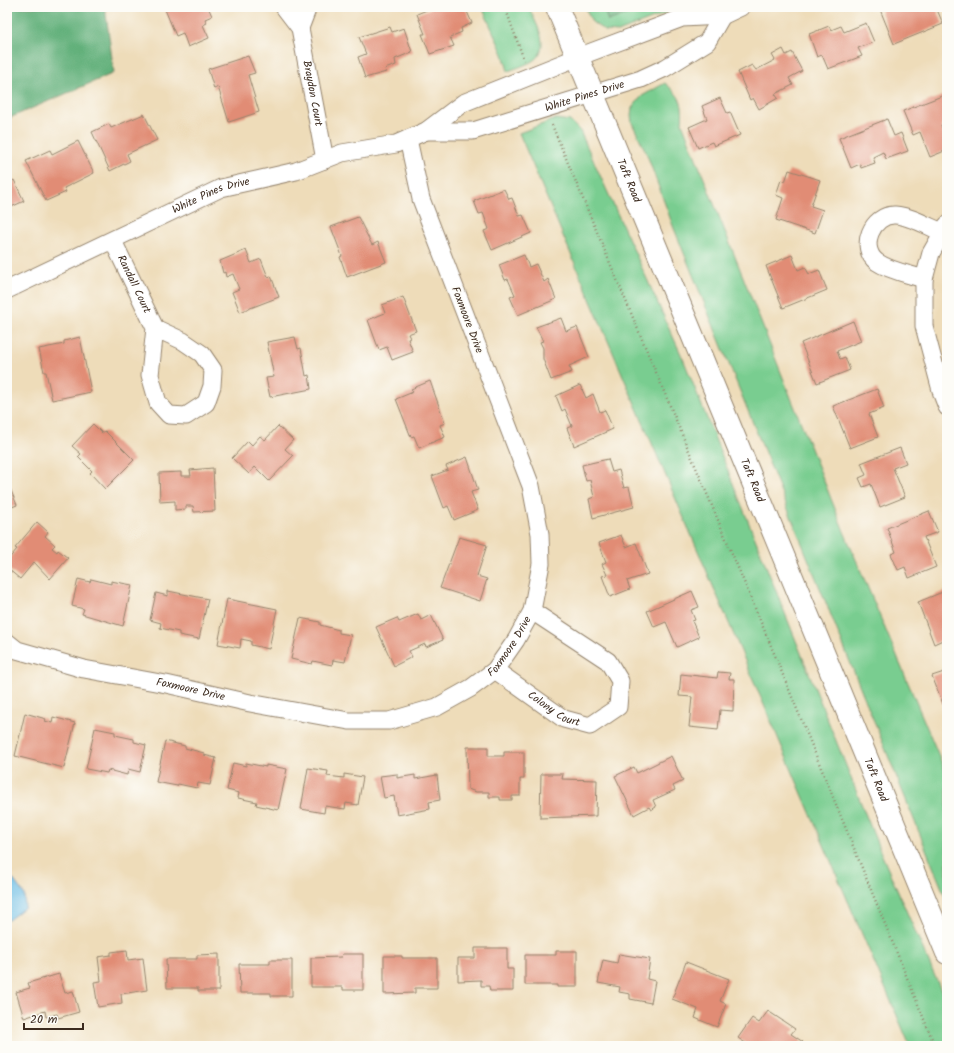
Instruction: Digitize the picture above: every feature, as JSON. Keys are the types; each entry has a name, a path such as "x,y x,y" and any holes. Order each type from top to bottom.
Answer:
{"street":[{"name":"Braydon Court","path":"284,7 300,28 325,160"},
{"path":"300,28 308,7"},
{"name":"Taft Road","path":"557,7 947,953"},
{"name":"White Pines Drive","path":"7,290 113,241 221,188 296,171 342,153 396,144 426,131 463,103 578,57 682,18 722,16 741,7"},
{"name":"White Pines Drive","path":"426,131 473,131 641,79 707,42 722,16"},
{"name":"Foxmoore Drive","path":"7,642 17,650 84,669 166,684 250,703 349,721 389,721 437,707 471,688 495,670 516,640 532,610 541,564 540,534 531,486 421,199 408,139"},
{"path":"924,279 888,268 876,261 869,249 870,231 878,221 895,215 944,229 931,253 924,279 924,326 942,394 947,407"},
{"name":"Randall Court","path":"113,241 154,328"},
{"path":"154,328 183,342 202,354 214,370 212,386 206,402 186,416 169,414 158,403 150,375 154,328"},
{"name":"Colony Court","path":"495,670 564,719 590,726 618,707 620,681 608,661 532,610"}],"path":[{"path":"544,110 558,136 773,651 935,1046"}],"green space":[{"path":"7,7 105,7 114,73 7,119"},
{"path":"482,7 529,7 538,27 542,41 542,48 534,60 508,71 503,54"},
{"path":"585,7 603,7 608,21 641,7 682,7 618,32 605,31 592,22"},
{"path":"603,7 641,7 641,9 608,21"},
{"path":"665,83 680,100 682,123 843,529 947,775 947,901 673,226 646,152 632,123 632,108 642,96"},
{"path":"556,119 570,121 580,131 684,361 881,853 947,1004 947,1046 910,1046 519,133"}],"water":[{"path":"7,871 24,894 25,907 7,921"}],"building":[{"path":"164,7 208,7 212,16 205,19 207,23 203,25 209,38 188,47 183,33 176,36"},
{"path":"434,7 465,7 472,23 461,28 462,32 450,37 454,46 430,54 422,34 425,34 417,14"},
{"path":"879,7 936,7 943,24 894,44"},
{"path":"866,23 874,42 858,48 862,56 828,69 822,55 817,57 809,34 829,26 831,30 841,26 844,32"},
{"path":"390,27 392,32 404,28 412,52 395,59 396,65 385,69 386,72 365,78 358,57 366,54 359,37"},
{"path":"783,49 786,55 792,52 802,71 789,78 793,85 775,94 778,98 759,109 753,98 750,100 738,72 752,65 756,70 775,60 772,55"},
{"path":"248,56 255,73 248,75 259,112 229,122 218,87 214,89 208,69"},
{"path":"947,94 947,123 941,125 947,139 947,150 930,157 920,132 913,135 903,111"},
{"path":"720,98 727,113 730,112 740,135 714,146 712,142 698,148 689,127 707,119 702,106"},
{"path":"144,114 157,140 127,154 130,161 110,171 92,132 109,124 111,128"},
{"path":"887,119 894,136 901,133 908,151 886,159 883,152 873,157 875,163 861,168 860,164 851,168 839,138"},
{"path":"78,141 94,173 64,188 66,192 46,201 26,161 50,150 52,154"},
{"path":"789,170 820,180 811,206 823,210 815,233 776,220 783,198 776,195 781,180 785,182"},
{"path":"14,180 24,201 7,209 7,184"},
{"path":"504,189 509,199 512,198 519,216 523,215 531,233 492,250 484,231 489,229 483,213 479,214 474,201"},
{"path":"358,217 372,245 378,242 386,262 347,277 340,257 342,256 331,227"},
{"path":"246,250 251,263 261,259 268,277 271,276 279,297 240,312 232,292 239,289 233,274 226,277 225,272 223,273 220,261"},
{"path":"524,255 529,267 536,264 544,282 548,279 556,299 518,315 510,297 515,295 508,279 505,280 499,265"},
{"path":"792,255 798,270 805,267 809,274 819,270 827,290 783,308 766,266"},
{"path":"403,297 416,331 408,334 410,338 408,339 413,352 392,360 387,347 379,350 368,320 385,313 382,305"},
{"path":"561,318 566,331 577,327 589,357 569,366 572,372 551,380 543,359 543,348 540,342 543,341 536,327"},
{"path":"853,321 861,341 837,351 840,359 845,357 850,370 817,383 801,343"},
{"path":"80,337 91,392 52,400 39,349 64,344 64,341"},
{"path":"295,337 298,349 301,348 306,376 309,375 311,389 270,397 266,378 274,377 267,342"},
{"path":"430,381 445,423 440,425 445,437 419,448 414,436 411,437 396,399 413,392 411,389"},
{"path":"580,385 586,398 593,394 600,412 605,410 613,429 574,446 567,428 572,426 565,409 562,411 556,396"},
{"path":"877,389 884,408 869,414 878,437 850,448 833,406"},
{"path":"93,424 102,433 105,431 134,460 105,489 90,473 92,471 78,457 81,454 72,446"},
{"path":"278,426 293,440 285,449 293,456 269,481 255,467 249,474 232,458 248,441 252,445 260,436 265,440"},
{"path":"900,448 906,463 893,468 905,497 880,507 871,484 863,487 859,478 866,475 861,463"},
{"path":"467,457 478,490 471,492 478,510 454,520 448,506 444,508 432,476 448,470 446,466"},
{"path":"608,459 612,472 619,470 624,488 629,487 634,507 593,518 589,499 594,497 590,480 586,481 582,465"},
{"path":"213,468 215,511 194,512 193,506 186,506 186,509 175,510 175,501 160,502 159,473 181,472 181,476 191,476 190,470"},
{"path":"7,481 17,505 7,509"},
{"path":"929,511 938,532 924,537 936,567 909,578 905,567 898,570 891,554 896,552 887,528"},
{"path":"37,522 48,532 45,536 55,545 52,548 57,552 58,550 68,558 50,579 34,562 20,579 7,568 7,561 17,549 15,548"},
{"path":"621,535 626,547 636,543 648,574 627,581 630,589 610,597 602,576 607,575 602,564 606,562 599,543"},
{"path":"459,537 487,545 477,576 487,579 480,601 440,588"},
{"path":"78,579 90,582 91,579 111,584 111,581 132,585 123,626 82,614 84,609 72,606"},
{"path":"168,591 208,599 199,639 179,635 179,632 160,628 161,623 150,620 156,593 168,596"},
{"path":"692,591 699,607 691,610 695,620 692,621 699,637 677,647 666,622 654,627 647,611"},
{"path":"945,591 947,596 947,638 934,644 918,602"},
{"path":"227,599 277,609 269,649 251,645 251,641 241,639 240,648 218,644"},
{"path":"418,614 421,620 431,615 443,640 426,647 425,644 409,651 412,657 394,666 376,627 397,618 399,622"},
{"path":"300,618 320,622 320,625 339,630 339,633 351,635 345,662 333,660 332,665 313,661 312,664 291,659"},
{"path":"947,671 947,714 932,676"},
{"path":"718,672 730,673 729,679 734,679 733,711 720,710 718,730 689,727 692,697 679,696 681,674 717,678"},
{"path":"25,713 46,719 45,721 52,723 53,717 75,723 64,768 15,756"},
{"path":"95,728 115,732 115,735 134,739 134,742 146,745 140,772 128,769 127,775 108,770 107,773 86,769"},
{"path":"165,741 185,746 185,748 216,758 210,785 198,783 197,788 178,784 177,786 156,782"},
{"path":"467,747 488,747 488,756 504,756 504,752 524,752 524,779 520,779 520,796 512,796 512,800 500,800 500,797 489,797 489,792 476,792 468,789"},
{"path":"671,756 683,781 673,786 675,790 653,800 656,807 651,810 649,807 634,815 615,776 634,767 637,773"},
{"path":"233,763 246,766 246,763 266,767 266,765 287,769 278,810 256,805 257,802 238,798 239,793 227,790"},
{"path":"308,768 328,771 327,776 344,778 344,774 363,777 358,805 346,803 345,809 325,806 324,813 301,809"},
{"path":"397,774 397,778 415,775 415,779 437,775 440,800 429,802 430,809 397,815 394,796 384,798 380,776"},
{"path":"541,774 563,774 562,779 597,780 596,816 540,818"},
{"path":"475,948 507,948 507,969 513,969 513,991 490,991 489,986 481,986 481,980 458,981 458,958 475,958"},
{"path":"127,950 128,960 143,958 147,990 121,994 122,1003 98,1007 94,982 101,981 98,957 111,955 111,952"},
{"path":"556,951 577,951 577,987 557,987 557,985 525,985 525,955 556,955"},
{"path":"219,954 219,991 198,991 198,988 167,988 166,959 197,959 197,955"},
{"path":"342,954 363,954 363,990 343,990 343,987 311,987 311,958 341,957"},
{"path":"619,954 650,959 647,979 655,981 651,1003 630,999 630,994 619,992 620,987 598,983 603,960 617,963"},
{"path":"384,956 402,956 402,958 437,958 437,988 415,988 415,993 384,994"},
{"path":"270,960 292,960 292,996 271,996 271,993 240,993 239,964 270,964"},
{"path":"686,962 729,979 720,1001 726,1004 717,1027 695,1018 698,1009 672,999"},
{"path":"59,974 65,993 73,991 79,1012 58,1018 57,1014 46,1017 45,1011 24,1018 16,992 30,988 28,983"},
{"path":"768,1011 795,1029 791,1034 803,1042 800,1046 750,1046 738,1038 752,1018 759,1023"}]}
